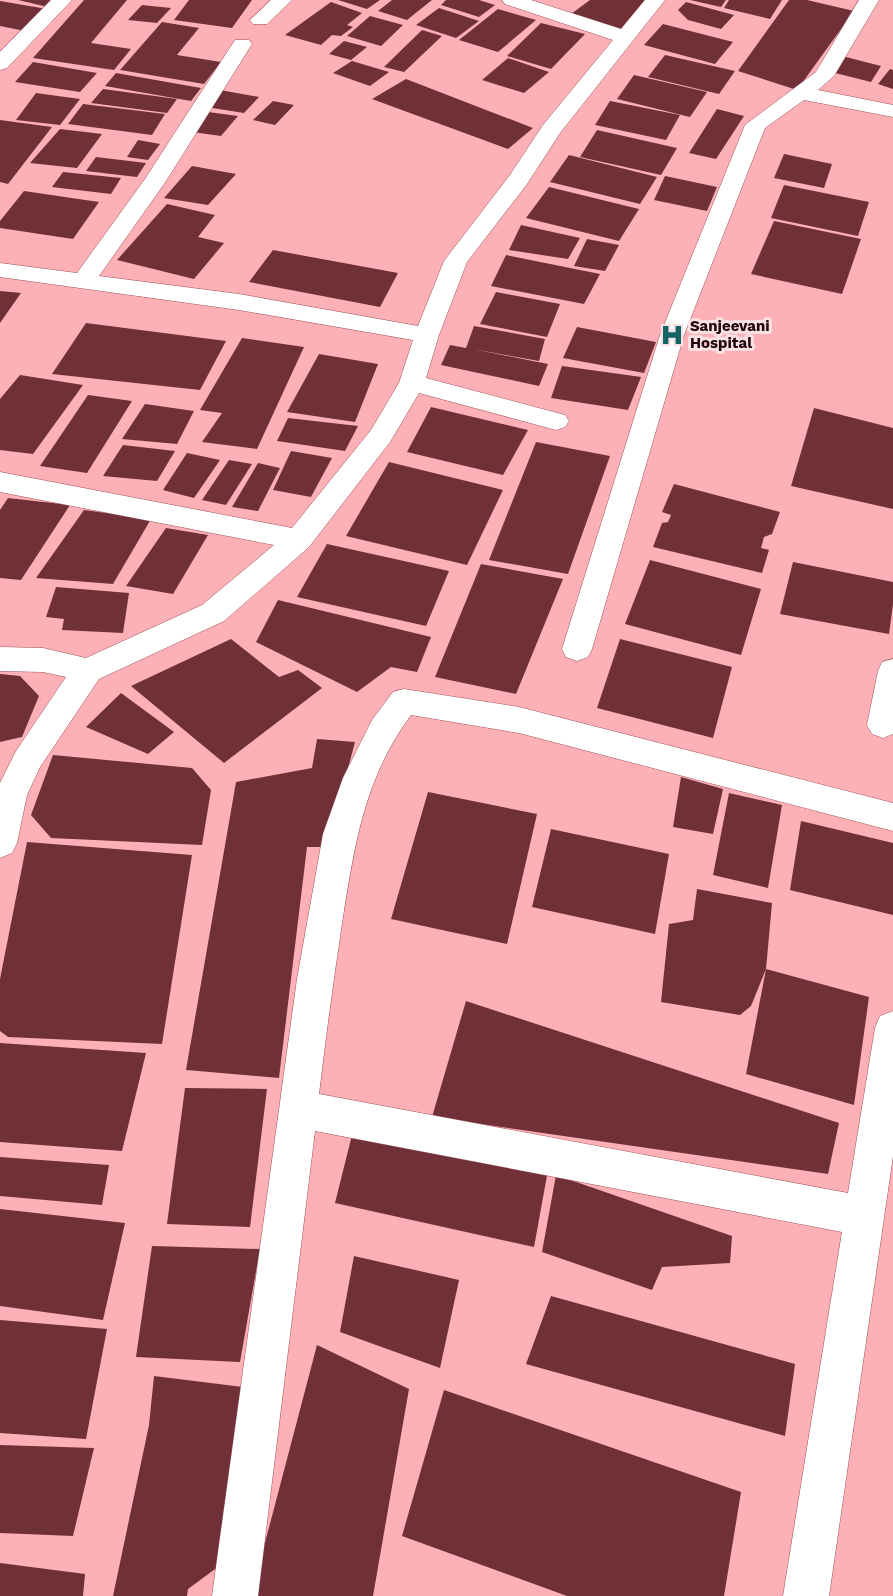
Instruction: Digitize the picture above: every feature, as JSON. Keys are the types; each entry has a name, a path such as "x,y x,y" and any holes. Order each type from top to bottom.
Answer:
{"street":[{"path":"0,64 62,0"},
{"path":"260,20 282,0"},
{"path":"512,0 626,37"},
{"path":"0,843 11,795 14,766 88,670 213,613 299,540 381,436 411,383 456,261 519,179 551,130 655,0"},
{"path":"577,649 672,335 756,125 824,76 869,0"},
{"path":"0,32 24,38"},
{"path":"83,281 155,181 242,44"},
{"path":"801,93 893,111"},
{"path":"0,270 239,302 427,335"},
{"path":"411,383 556,421"},
{"path":"0,482 299,540"},
{"path":"0,659 43,660 88,670"},
{"path":"883,725 893,671"},
{"path":"235,1596 315,979 340,834 358,778 383,729 404,701 519,720 893,817"},
{"path":"806,1596 893,1028"},
{"path":"298,1109 864,1216"}],"building":[{"path":"18,0 56,0 48,7"},
{"path":"84,0 127,0 91,43 131,49 114,70 33,58"},
{"path":"189,0 252,0 232,28 174,20"},
{"path":"338,0 380,0 367,9"},
{"path":"392,0 432,0 407,20 378,11"},
{"path":"446,0 479,0 495,5 479,17 441,5"},
{"path":"590,0 654,0 621,31 571,14"},
{"path":"690,0 726,0 721,7"},
{"path":"729,0 782,0 770,19 724,8"},
{"path":"789,0 807,0 854,11 797,90 738,71"},
{"path":"0,1 47,9 25,31 0,26"},
{"path":"331,2 362,13 347,25 353,27 341,36 332,35 321,45 285,35"},
{"path":"686,2 734,15 721,29 688,20 678,10"},
{"path":"142,5 171,8 157,23 128,20"},
{"path":"439,8 479,21 456,38 416,25"},
{"path":"498,9 536,20 498,52 459,40"},
{"path":"370,16 403,25 381,46 347,36"},
{"path":"162,22 199,28 177,55 221,62 204,84 120,70"},
{"path":"541,23 585,34 551,69 507,56"},
{"path":"663,24 733,42 715,64 644,45"},
{"path":"422,30 442,36 404,72 384,67"},
{"path":"344,41 367,47 351,60 329,54"},
{"path":"665,55 735,71 719,94 648,77"},
{"path":"842,56 881,66 871,82 831,72"},
{"path":"508,58 549,72 524,93 482,80"},
{"path":"352,61 389,72 370,86 333,73"},
{"path":"33,62 97,73 80,92 15,82"},
{"path":"890,69 893,70 893,89 878,84"},
{"path":"116,73 201,88 191,101 105,86"},
{"path":"634,75 707,92 690,117 617,99"},
{"path":"406,79 533,128 508,149 372,99"},
{"path":"103,89 177,99 167,113 91,103"},
{"path":"220,90 259,97 244,113 206,107"},
{"path":"36,93 80,99 60,125 16,120"},
{"path":"273,101 294,105 275,125 253,120"},
{"path":"610,101 680,115 666,140 595,125"},
{"path":"83,104 165,114 152,135 68,124"},
{"path":"717,109 744,116 716,159 689,153"},
{"path":"208,112 238,116 221,136 192,132"},
{"path":"0,120 52,127 8,184 0,182"},
{"path":"60,129 102,134 77,168 30,163"},
{"path":"597,130 677,148 661,175 580,157"},
{"path":"138,140 160,144 148,160 127,157"},
{"path":"784,154 832,164 824,188 774,178"},
{"path":"569,155 657,177 640,204 550,182"},
{"path":"96,157 146,163 137,177 86,171"},
{"path":"192,166 236,174 208,205 164,198"},
{"path":"63,172 121,178 111,194 52,187"},
{"path":"665,176 717,187 707,211 654,200"},
{"path":"784,185 869,202 858,236 771,218"},
{"path":"549,187 639,209 619,241 526,218"},
{"path":"24,191 99,202 73,239 0,228 0,221"},
{"path":"167,204 215,215 198,237 224,243 194,279 117,260"},
{"path":"774,221 861,239 842,294 751,274"},
{"path":"521,225 580,238 568,259 509,250"},
{"path":"587,239 619,245 605,271 574,266"},
{"path":"273,250 398,273 380,307 249,282"},
{"path":"506,255 600,274 584,304 491,286"},
{"path":"0,291 21,293 0,323"},
{"path":"496,292 560,304 547,337 480,324"},
{"path":"86,323 226,341 200,390 52,374"},
{"path":"474,326 545,339 539,361 472,349 548,364 539,386 441,365 450,345 466,348"},
{"path":"577,327 656,342 644,373 563,358"},
{"path":"242,338 304,347 257,449 202,442 222,413 200,410"},
{"path":"319,354 378,364 355,422 287,412"},
{"path":"562,366 641,377 628,410 551,398"},
{"path":"20,375 83,385 33,454 0,450 0,399"},
{"path":"88,395 132,401 87,473 40,466"},
{"path":"145,404 194,411 177,444 122,439"},
{"path":"431,407 528,430 503,475 407,452"},
{"path":"814,408 893,428 893,509 791,486"},
{"path":"288,418 358,426 345,451 277,441"},
{"path":"536,442 610,456 568,574 489,560"},
{"path":"123,445 175,451 157,481 103,476"},
{"path":"291,451 332,458 311,497 273,490"},
{"path":"187,453 220,460 194,498 163,490"},
{"path":"229,460 252,464 226,505 202,500"},
{"path":"389,462 503,490 467,565 346,536"},
{"path":"258,463 280,468 258,511 232,507"},
{"path":"674,484 780,512 772,534 764,537 761,548 769,550 762,573 653,547 662,523 668,522 671,515 662,512"},
{"path":"8,498 70,505 21,580 0,578 0,510"},
{"path":"84,510 151,519 113,584 36,578"},
{"path":"166,528 208,535 173,594 126,586"},
{"path":"327,544 449,571 426,626 297,597"},
{"path":"650,560 761,589 741,655 625,624"},
{"path":"793,562 893,582 889,634 780,614"},
{"path":"481,564 563,579 516,694 435,677"},
{"path":"56,587 129,593 123,633 62,630 64,619 46,617"},
{"path":"278,600 431,637 417,672 391,667 357,692 256,642"},
{"path":"231,639 279,677 298,670 322,688 224,763 131,686"},
{"path":"620,639 732,667 713,738 597,708"},
{"path":"0,674 20,676 39,696 22,737 0,742"},
{"path":"121,693 174,732 148,754 86,727"},
{"path":"317,739 355,742 327,847 307,847 279,1078 186,1070 236,782 312,768"},
{"path":"53,755 192,768 211,790 202,845 51,838 31,815"},
{"path":"681,777 723,789 713,834 673,827"},
{"path":"428,792 537,814 507,944 391,919"},
{"path":"729,793 782,805 768,888 713,875"},
{"path":"801,821 893,843 893,915 790,890"},
{"path":"551,829 669,854 655,934 532,907"},
{"path":"27,842 192,855 162,1044 8,1037 0,1031 0,979"},
{"path":"697,889 772,903 766,969 751,1006 740,1015 661,1002 669,924 693,920"},
{"path":"766,969 869,997 854,1105 746,1074"},
{"path":"466,1001 839,1123 828,1174 432,1117"},
{"path":"0,1043 146,1053 122,1151 0,1142"},
{"path":"185,1088 267,1089 250,1227 167,1224"},
{"path":"353,1131 548,1170 534,1247 335,1203"},
{"path":"0,1157 109,1165 102,1205 0,1196"},
{"path":"556,1175 732,1236 730,1263 662,1267 652,1290 542,1252"},
{"path":"0,1209 125,1223 103,1320 0,1306"},
{"path":"152,1246 260,1249 240,1362 136,1357"},
{"path":"354,1256 459,1280 440,1368 340,1332"},
{"path":"551,1296 795,1364 785,1436 526,1364"},
{"path":"0,1320 107,1329 86,1439 0,1433"},
{"path":"317,1345 409,1389 373,1596 251,1596"},
{"path":"154,1376 243,1387 226,1561 188,1589 187,1596 113,1596 149,1425"},
{"path":"444,1390 741,1492 724,1596 567,1596 402,1536"},
{"path":"0,1445 94,1448 73,1536 0,1533"},
{"path":"0,1563 85,1574 83,1596 0,1596"}],"place":[{"name":"Sanjeevani Hospital","path":"672,335"}]}
